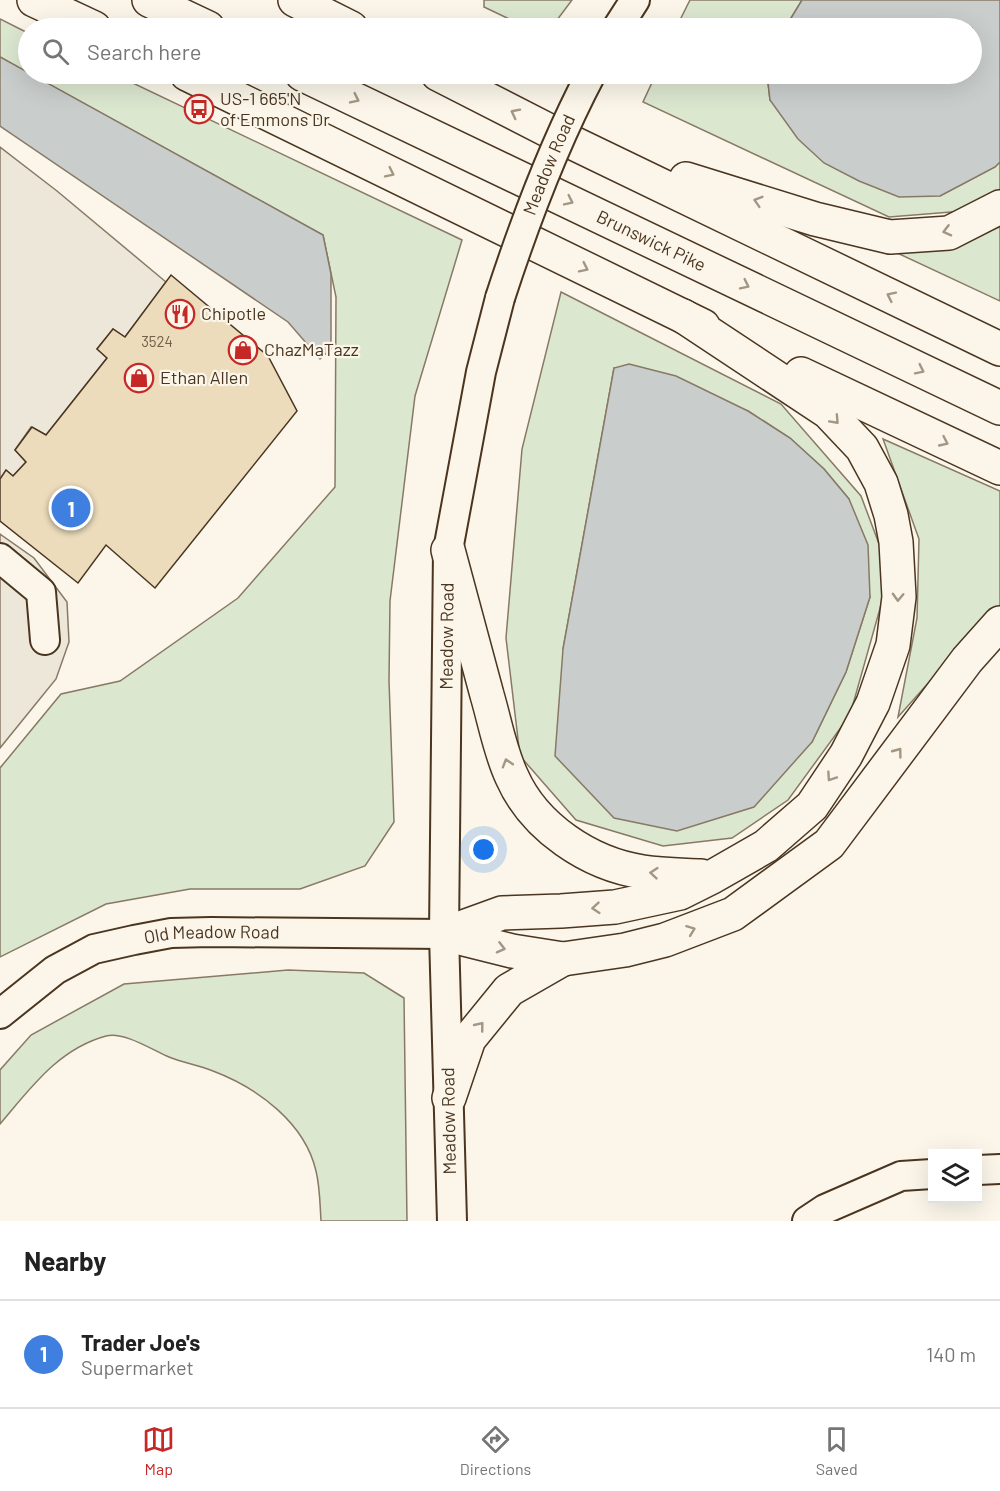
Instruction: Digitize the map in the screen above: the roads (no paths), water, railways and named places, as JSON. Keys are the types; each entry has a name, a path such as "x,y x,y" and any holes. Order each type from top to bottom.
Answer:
{"highway":[{"path":"34,0 73,18"},
{"path":"149,0 187,18"},
{"path":"295,0 331,18"},
{"path":"207,84 904,424 1000,468"},
{"name":"Brunswick Pike","path":"323,84 1000,408"},
{"path":"458,84 567,140 1000,349"},
{"path":"567,140 815,219 890,237 949,233 1000,207"},
{"path":"444,934 502,913 615,907 680,893 712,877 766,846 812,806 846,755 873,703 893,645 899,597 896,542 891,515 881,483 862,448 828,412 683,316"},
{"path":"448,550 501,744 511,776 524,801 573,847 610,865 642,872 712,877"},
{"path":"444,934 512,951 563,959 625,950 666,940 733,914 830,844 967,660 1000,623"},
{"path":"449,1098 469,1039 508,990 563,959"}],"street":[{"path":"623,18 635,0"},
{"name":"Meadow Road","path":"452,1221 444,934 448,550 481,372 500,298 527,216 586,84"},
{"path":"0,558 41,592 45,640"},
{"name":"Old Meadow Road","path":"0,1014 65,965 94,949 134,939 171,933 212,932 444,934"},
{"path":"982,1170 1000,1169"},
{"path":"807,1221 825,1209 901,1176 928,1174"}],"place":[{"name":"US-1 665'N of Emmons Dr","path":"199,109"},
{"name":"Chipotle","path":"180,314"},
{"name":"ChazMaTazz","path":"243,350"},
{"name":"Ethan Allen","path":"139,378"},
{"name":"Trader Joe's","path":"71,508"}]}
